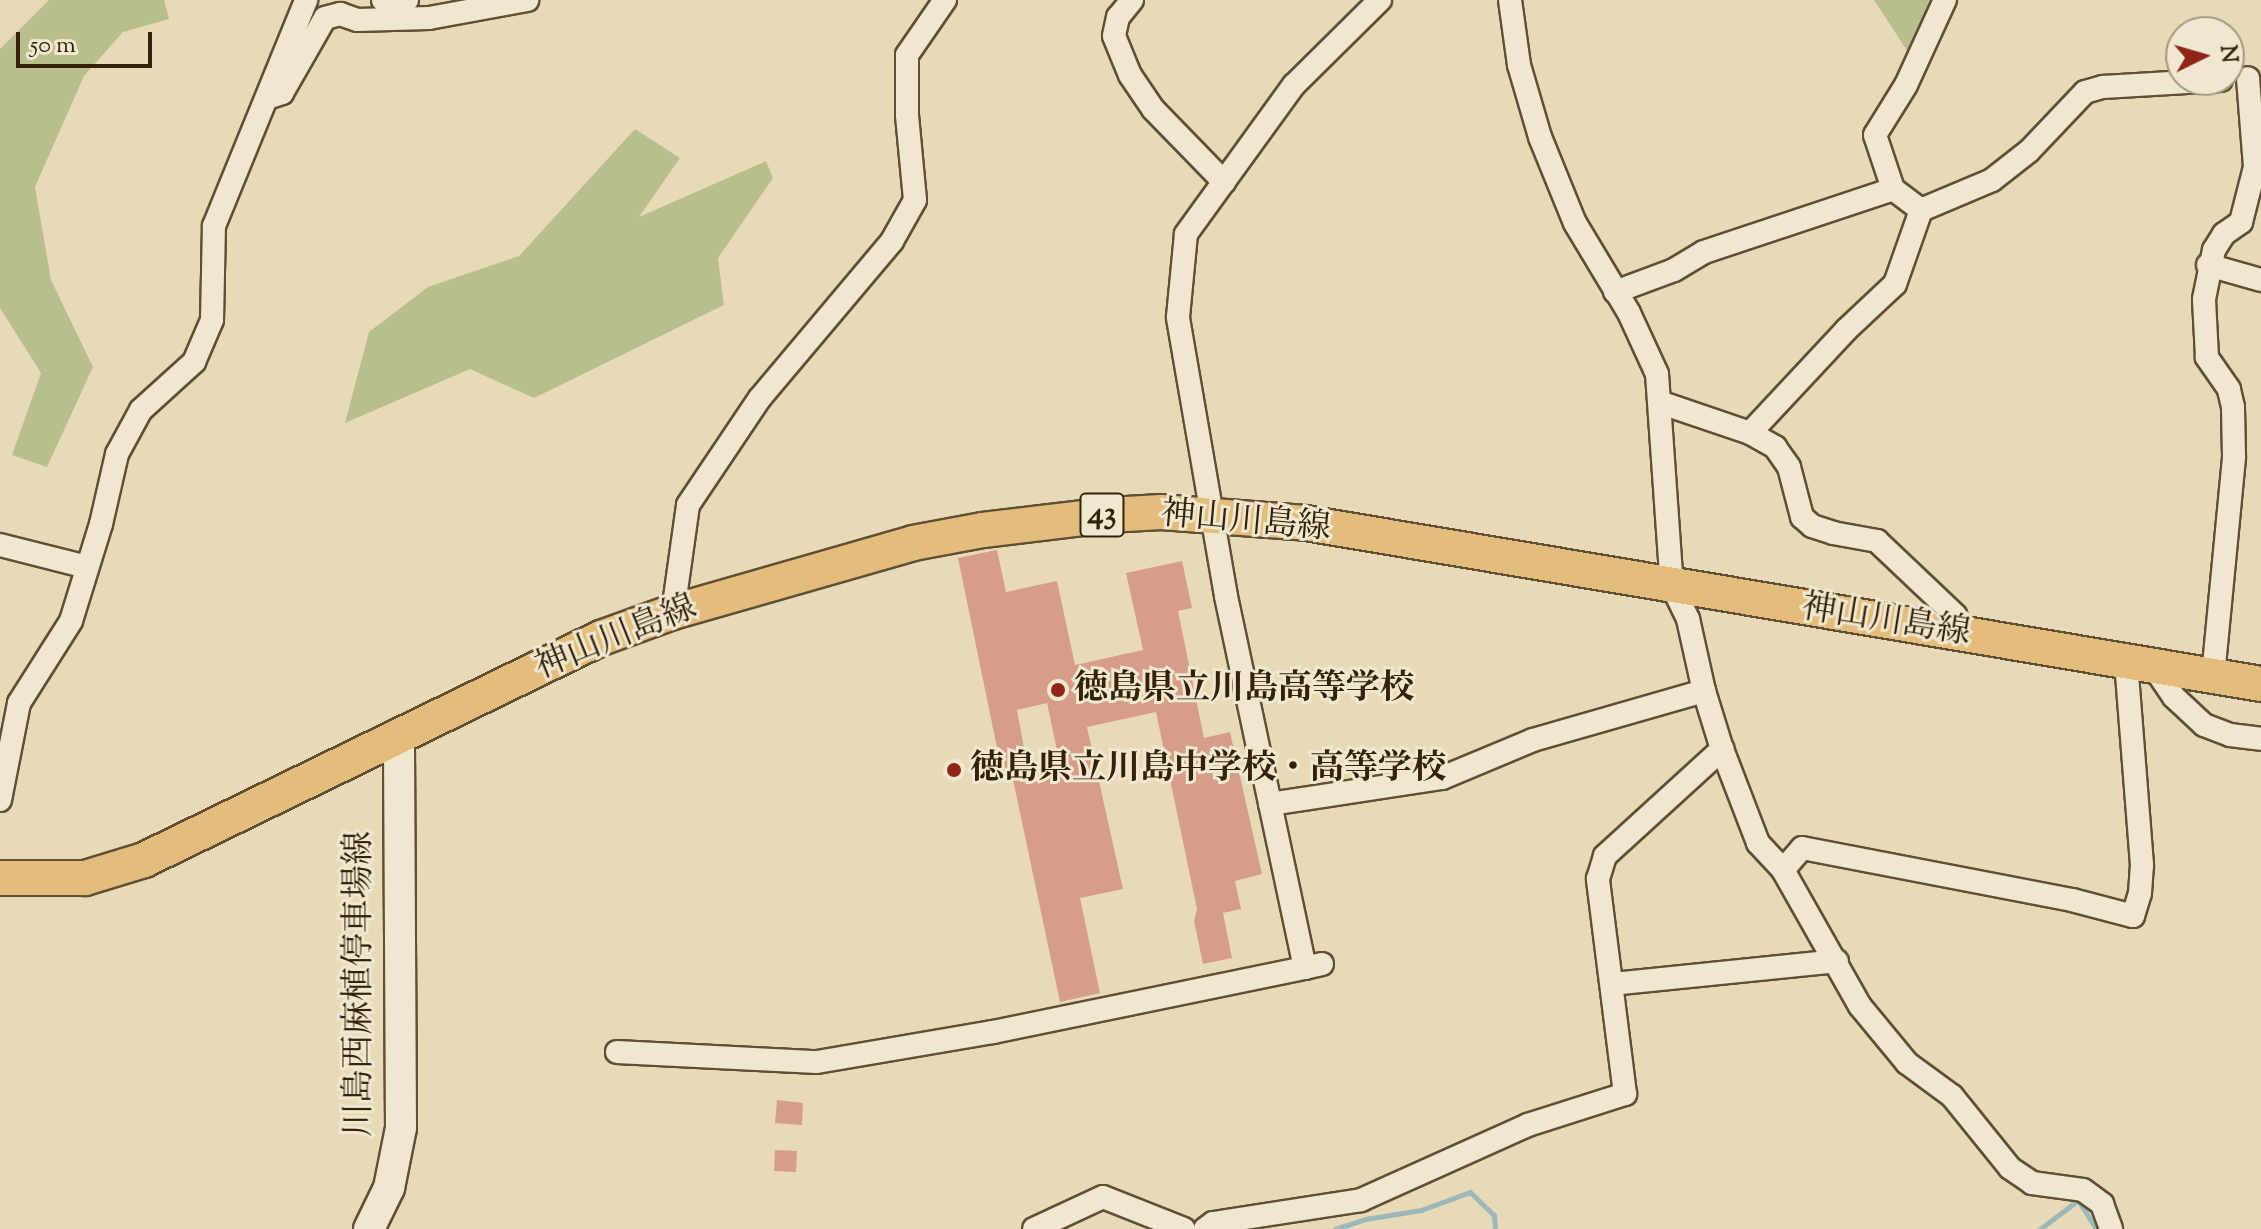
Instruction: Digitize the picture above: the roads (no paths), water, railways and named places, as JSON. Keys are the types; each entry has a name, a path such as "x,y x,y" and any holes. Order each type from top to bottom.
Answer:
{"main road":[{"name":"神山川島線","path":"0,878 85,878 144,860 601,638 673,612 913,543 983,530 1109,515 1212,515 1306,523 2261,684"},
{"name":"川島西麻植停車場線","path":"369,1229 389,1188 401,1128 399,734"}],"street":[{"path":"0,800 19,703 71,621 101,524 117,454 141,410 194,362 212,320 214,226 306,0"},
{"path":"383,0 407,0"},
{"path":"266,99 282,93 325,18 340,14 357,20 429,18 527,0"},
{"path":"673,612 688,505 760,398 892,241 915,200 907,115 907,55 945,0"},
{"path":"1132,0 1118,17 1114,36 1130,75 1153,109 1224,182"},
{"path":"617,1052 817,1062 993,1032 1314,966 1270,804 1212,515 1178,317 1186,234 1294,85 1380,0"},
{"path":"1510,0 1519,65 1540,137 1575,223 1648,349 1657,374 1672,586 1688,619 1704,691 1722,749 1758,843 1783,870 1860,1006 1907,1063 1952,1096 2010,1168 2032,1183 2083,1190 2102,1204 2111,1229"},
{"path":"1921,210 1893,189 1875,135 1906,85 1945,0"},
{"path":"2213,676 2234,456 2234,419 2229,389 2207,357 2204,299 2208,265 2224,234 2251,225 2255,167 2246,78"},
{"path":"1750,433 1846,330 1895,284 1921,210 1992,180 2029,151 2085,92 2103,87 2165,83"},
{"path":"1615,292 1674,270 1704,252 1893,189"},
{"path":"2208,265 2261,280"},
{"path":"1659,402 1750,433 1775,447 1789,467 1802,517 1812,526 1833,533 1877,541 1955,615 1962,633"},
{"path":"0,545 87,567"},
{"path":"2140,664 2204,725 2230,735 2261,739"},
{"path":"1783,870 1802,848 2072,900 2133,916 2140,893 2142,865 2140,664"},
{"path":"1270,804 1442,778 1533,740 1704,691"},
{"path":"1205,1229 1213,1223 1361,1200 1528,1125 1625,1094 1598,879 1605,856 1722,749"},
{"path":"1612,984 1837,961"},
{"path":"1034,1229 1103,1197 1184,1229"}],"waterway":[{"path":"1335,1229 1365,1219 1421,1210 1470,1192 1494,1215 1495,1229"},
{"path":"2040,1229 2078,1200 2096,1229"}],"place":[{"name":"徳島県立川島高等学校","path":"1058,690"},
{"name":"徳島県立川島中学校・高等学校","path":"954,770"}]}
